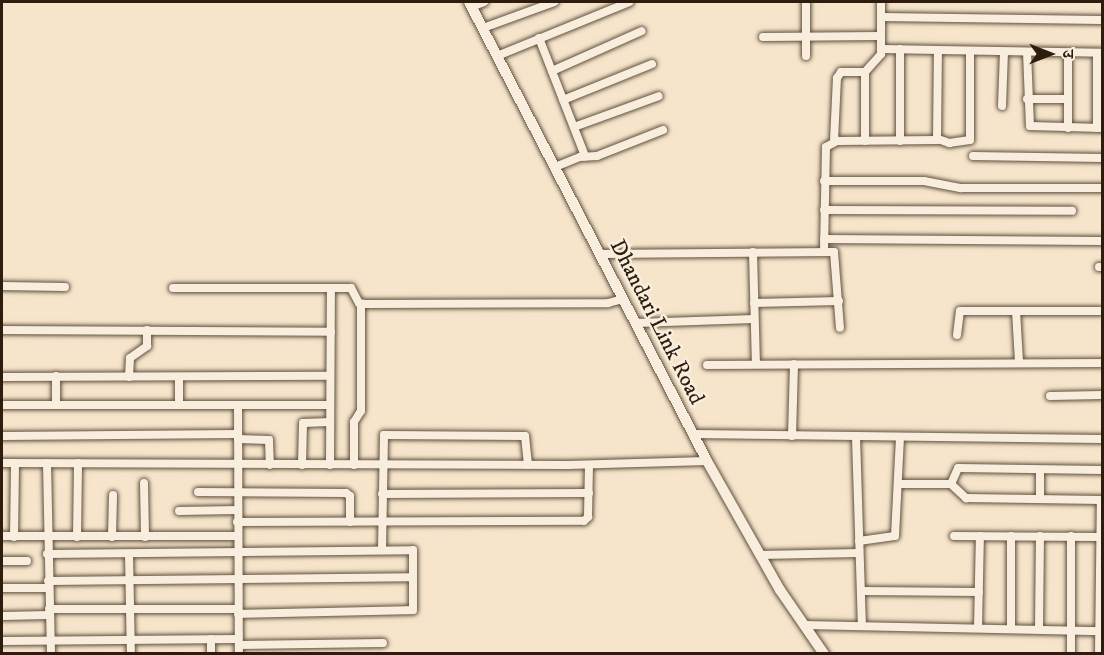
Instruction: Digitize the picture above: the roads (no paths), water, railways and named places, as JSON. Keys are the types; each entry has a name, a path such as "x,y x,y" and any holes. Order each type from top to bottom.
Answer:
{"street":[{"path":"470,4 484,2"},
{"path":"483,28 554,2"},
{"path":"497,56 629,2"},
{"path":"806,2 806,56"},
{"path":"865,141 866,72 868,64 880,58 881,2"},
{"name":"Dhandari Link Road","path":"470,4 707,461 760,555 824,654"},
{"path":"881,17 1102,20"},
{"path":"552,71 642,31"},
{"path":"763,37 881,36"},
{"path":"539,38 585,156"},
{"path":"881,49 1100,53 1100,128 1030,126 1027,99 1027,52"},
{"path":"900,50 900,141"},
{"path":"938,50 938,139"},
{"path":"834,141 938,139 949,143 970,140 970,51"},
{"path":"1002,106 1004,52"},
{"path":"1068,52 1068,128"},
{"path":"563,100 652,64"},
{"path":"824,251 824,153 834,141 837,78 841,72 866,72"},
{"path":"573,127 659,96"},
{"path":"1027,99 1068,99"},
{"path":"555,167 585,156 597,156 663,130"},
{"path":"973,156 1102,158"},
{"path":"824,181 924,181 961,188 1102,188"},
{"path":"824,210 1072,211"},
{"path":"824,239 1102,241"},
{"path":"600,254 824,251 836,254 840,328"},
{"path":"753,252 756,364"},
{"path":"2,286 65,287"},
{"path":"173,288 354,288 361,304 361,411 355,419 354,465"},
{"path":"330,465 331,288"},
{"path":"361,304 608,303 623,299"},
{"path":"754,303 839,302"},
{"path":"957,335 960,311 1100,311"},
{"path":"1016,311 1019,362"},
{"path":"636,323 754,319"},
{"path":"2,330 331,332"},
{"path":"129,376 130,358 147,346 147,330"},
{"path":"707,365 1102,363"},
{"path":"792,436 794,364"},
{"path":"56,376 56,405"},
{"path":"179,376 179,405"},
{"path":"2,377 330,376"},
{"path":"1050,396 1102,395"},
{"path":"2,405 330,405"},
{"path":"238,405 239,646"},
{"path":"302,465 303,423 330,422"},
{"path":"693,434 1102,439"},
{"path":"382,550 384,435 525,436 528,465"},
{"path":"2,436 238,436 269,440 270,465"},
{"path":"856,437 862,626"},
{"path":"859,541 895,536 900,484 900,437"},
{"path":"2,463 589,465 707,461"},
{"path":"14,537 15,463"},
{"path":"47,463 47,554 51,654"},
{"path":"77,537 78,463"},
{"path":"237,522 584,521 588,517 589,465"},
{"path":"951,484 958,468 1040,471 1102,470"},
{"path":"1040,471 1040,499"},
{"path":"144,483 145,537"},
{"path":"900,484 951,484 966,498 1102,500 1099,654"},
{"path":"198,492 349,494 350,522"},
{"path":"382,494 589,492"},
{"path":"112,537 113,495"},
{"path":"179,511 237,510"},
{"path":"2,536 237,536"},
{"path":"954,536 1102,537"},
{"path":"978,628 980,536"},
{"path":"1011,536 1011,629"},
{"path":"1039,629 1040,536"},
{"path":"1071,536 1071,654"},
{"path":"2,616 130,609 413,610 413,550 47,554"},
{"path":"760,555 859,553"},
{"path":"129,554 131,654"},
{"path":"2,561 27,561"},
{"path":"2,588 130,580 238,581 412,577"},
{"path":"861,591 979,592"},
{"path":"804,625 1101,631"},
{"path":"211,639 211,654"},
{"path":"2,641 211,639 239,646 383,643"}]}
